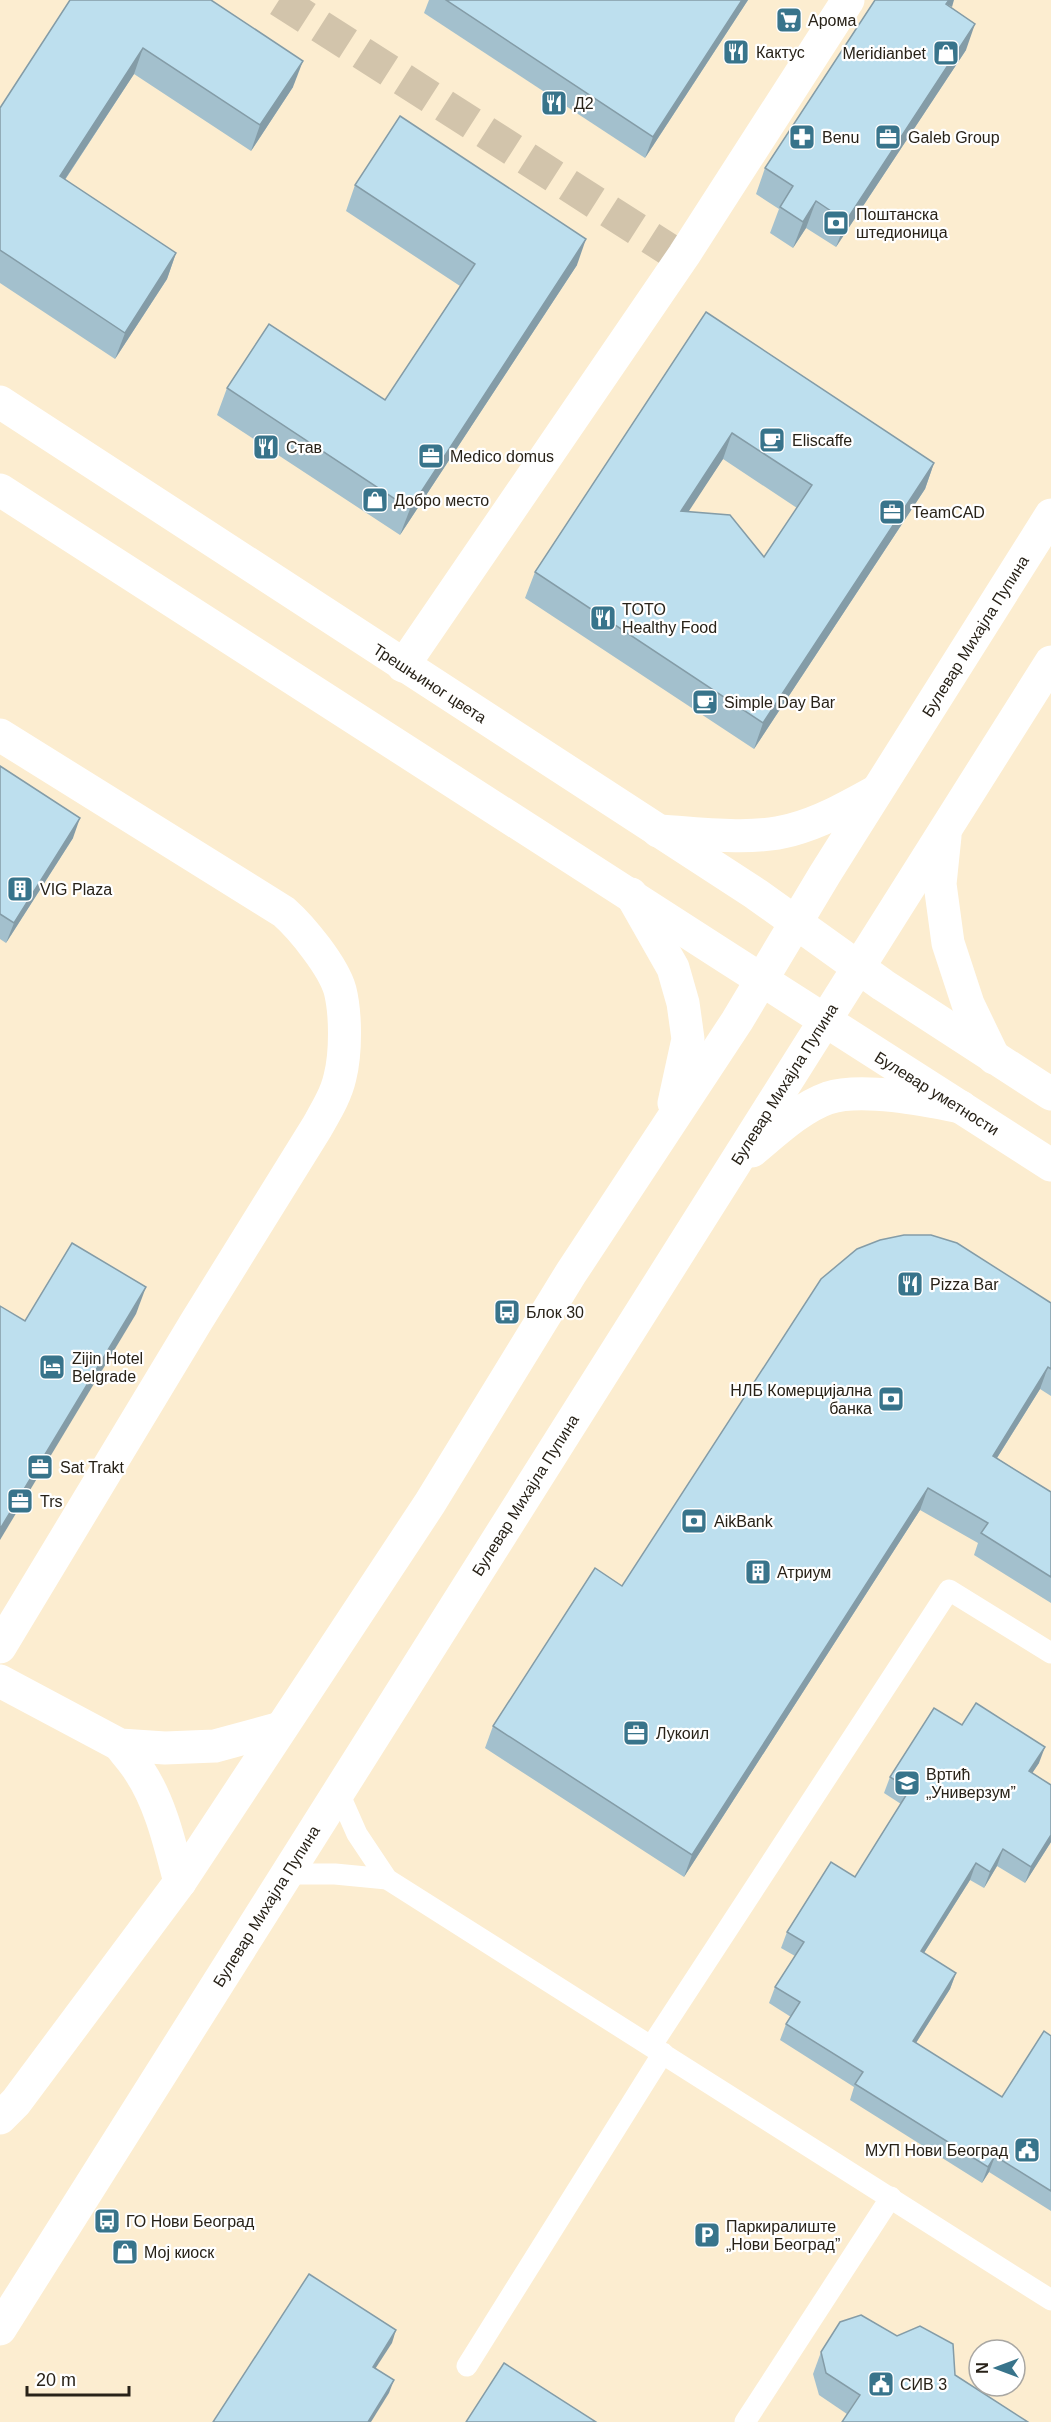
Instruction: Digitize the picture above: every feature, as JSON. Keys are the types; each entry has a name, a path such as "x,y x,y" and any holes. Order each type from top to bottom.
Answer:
{"street":[{"path":"403,666 684,255 848,0"},
{"name":"Трешњиног цвета","path":"0,402 658,831 796,922 858,967"},
{"path":"0,490 631,894 824,1021"},
{"name":"Булевар Михајла Пупина","path":"0,2118 16,2102 180,1882 430,1503 571,1273 669,1126 1051,515"},
{"name":"Булевар Михајла Пупина","path":"0,2329 1051,662"},
{"path":"0,735 264,898 302,928 322,957 339,988 344,1026 340,1076 332,1101 0,1647"},
{"path":"658,831 737,836 790,831 839,812 879,790"},
{"path":"946,829 940,884 948,943 968,1004 994,1058"},
{"path":"631,894 673,968 683,1003 688,1039 669,1126"},
{"path":"858,967 1051,1094"},
{"name":"Булевар уметности","path":"824,1021 1051,1165"},
{"path":"732,1167 809,1107 830,1097 864,1094 923,1100 961,1107"},
{"path":"0,1681 120,1745 165,1748 207,1747 281,1728"},
{"path":"120,1745 140,1773 152,1796 168,1838 180,1882"}],"lane":[{"path":"467,2366 658,2049 949,1590 1051,1653"},
{"path":"338,1791 357,1834 387,1879 1051,2300"},
{"path":"286,1874 335,1874 387,1879"},
{"path":"745,2422 891,2197"}],"building":[{"path":"70,0 211,0 303,61 260,125 143,48 60,176 176,253 125,333 0,250 0,108"},
{"path":"446,0 742,0 653,137"},
{"path":"875,0 949,0 946,4 975,24 846,221 816,201 803,222 780,207 793,186 765,168"},
{"path":"400,116 586,239 410,509 227,388 269,324 385,400 475,264 355,185"},
{"path":"706,312 934,463 763,723 535,572","holes":["732,433 812,485 764,557 730,515 681,511"]},
{"name":"VIG Plaza","path":"0,766 80,818 14,923 0,914"},
{"path":"904,1235 931,1235 957,1243 1051,1303 1051,1369 1048,1367 993,1456 1051,1492 1051,1577 981,1533 988,1523 928,1488 692,1855 493,1726 595,1568 622,1586 821,1279 857,1249 880,1240"},
{"name":"Zijin Hotel Belgrade","path":"72,1243 146,1287 0,1529 0,1306 25,1321"},
{"path":"976,1703 1045,1747 1029,1771 1051,1785 1051,1835 1031,1867 1003,1849 990,1872 976,1863 921,1951 956,1973 913,2041 1002,2097 1044,2031 1051,2036 1051,2191 995,2156 988,2167 855,2084 863,2072 786,2024 800,2002 775,1987 804,1942 787,1932 831,1862 855,1877 910,1789 890,1777 934,1708 962,1725"},
{"path":"309,2274 396,2330 373,2367 394,2380 368,2422 213,2422"},
{"name":"СИВ 3","path":"861,2315 897,2336 920,2326 953,2344 955,2375 967,2383 967,2398 991,2398 1028,2422 842,2422 860,2395 826,2373 821,2352 840,2322"},
{"path":"504,2363 596,2422 466,2422"}],"tunnel":[{"path":"279,0 682,258"}],"place":[{"name":"Арома","path":"789,20"},
{"name":"Кактус","path":"736,52"},
{"name":"Meridianbet","path":"946,53"},
{"name":"Д2","path":"554,103"},
{"name":"Benu","path":"802,137"},
{"name":"Galeb Group","path":"888,137"},
{"name":"Поштанска штедионица","path":"836,223"},
{"name":"Eliscaffe","path":"772,440"},
{"name":"Став","path":"266,447"},
{"name":"Medico domus","path":"431,456"},
{"name":"Добро место","path":"375,500"},
{"name":"TeamCAD","path":"892,512"},
{"name":"TOTO Healthy Food","path":"603,618"},
{"name":"Simple Day Bar","path":"705,702"},
{"name":"VIG Plaza","path":"20,889"},
{"name":"Pizza Bar","path":"910,1284"},
{"name":"Блок 30","path":"507,1312"},
{"name":"Zijin Hotel Belgrade","path":"52,1367"},
{"name":"НЛБ Комерцијална банка","path":"891,1399"},
{"name":"Sat Trakt","path":"40,1467"},
{"name":"Trs","path":"20,1501"},
{"name":"AikBank","path":"694,1521"},
{"name":"Атриум","path":"758,1572"},
{"name":"Лукоил","path":"636,1733"},
{"name":"Вртић „Универзум”","path":"907,1783"},
{"name":"МУП Нови Београд","path":"1027,2150"},
{"name":"ГО Нови Београд","path":"107,2221"},
{"name":"Паркиралиште „Нови Београд”","path":"707,2235"},
{"name":"Мој киоск","path":"125,2252"},
{"name":"СИВ 3","path":"881,2384"}]}
